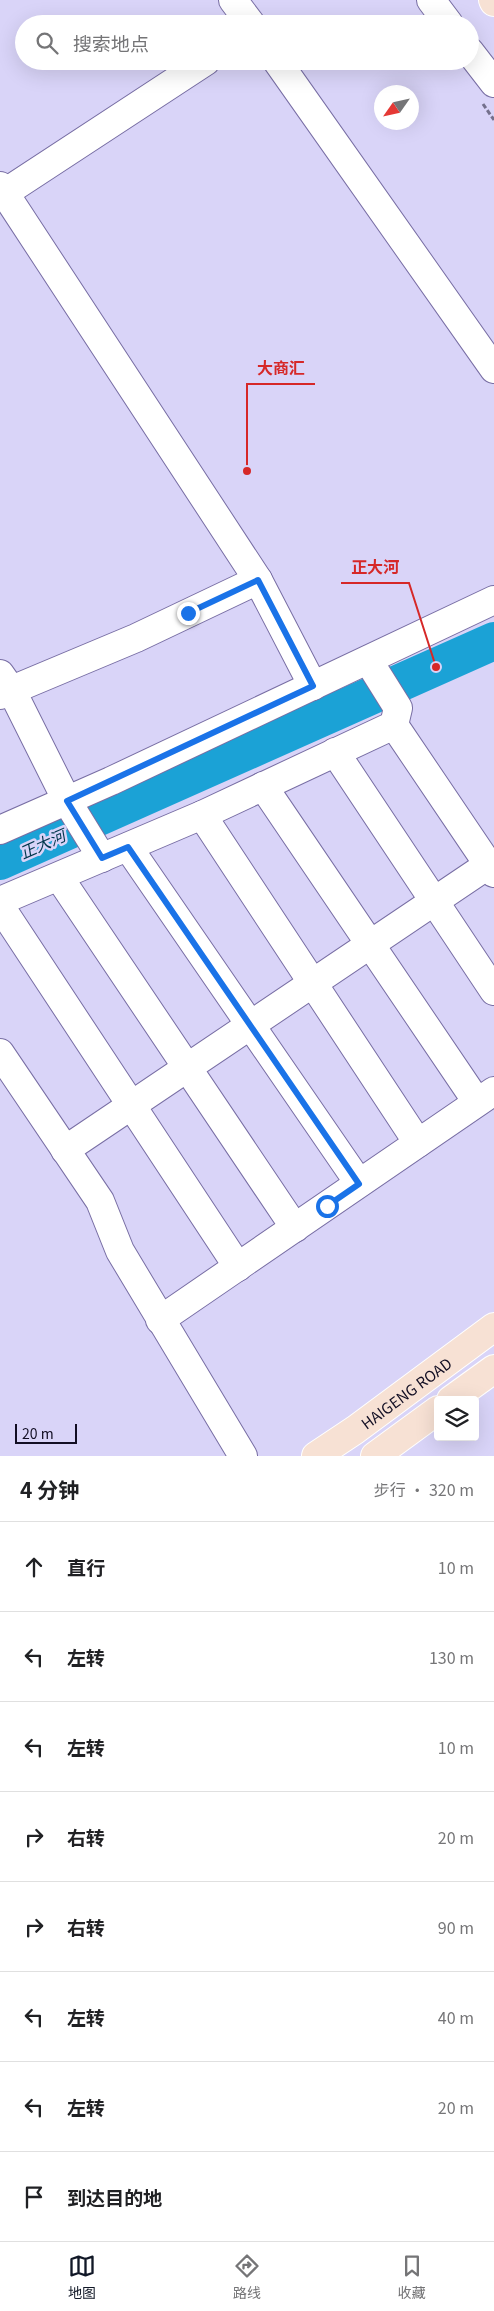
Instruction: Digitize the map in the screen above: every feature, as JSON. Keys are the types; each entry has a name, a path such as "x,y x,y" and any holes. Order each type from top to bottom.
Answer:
{"main road":[{"name":"HAIGENG ROAD","path":"316,1456 355,1430 494,1327"},
{"path":"457,1396 494,1369"},
{"path":"375,1456 434,1413"}],"street":[{"path":"233,0 244,15"},
{"path":"431,0 442,15"},
{"path":"479,64 494,83"},
{"path":"192,70 1,192 258,580 313,686"},
{"path":"283,70 494,369"},
{"path":"102,858 67,801 4,687 136,638 258,580"},
{"path":"0,830 67,801 494,600"},
{"path":"65,1150 434,901 491,869 396,716 368,660"},
{"path":"0,901 202,815 335,752 396,716"},
{"path":"335,752 494,992"},
{"path":"160,1320 486,1096 370,944 263,786"},
{"path":"202,815 418,1143"},
{"path":"128,847 359,1184"},
{"path":"58,877 295,1228"},
{"path":"0,906 238,1267"},
{"path":"0,1053 100,1201 120,1251 243,1456"}],"waterway":[{"name":"正大河","path":"0,861 494,641"}],"place":[{"name":"大商汇","path":"247,471"},
{"name":"正大河","path":"436,667"}],"route":[{"path":"188,613 258,580 313,686 67,801 102,858 128,847 359,1184 327,1206"}]}
